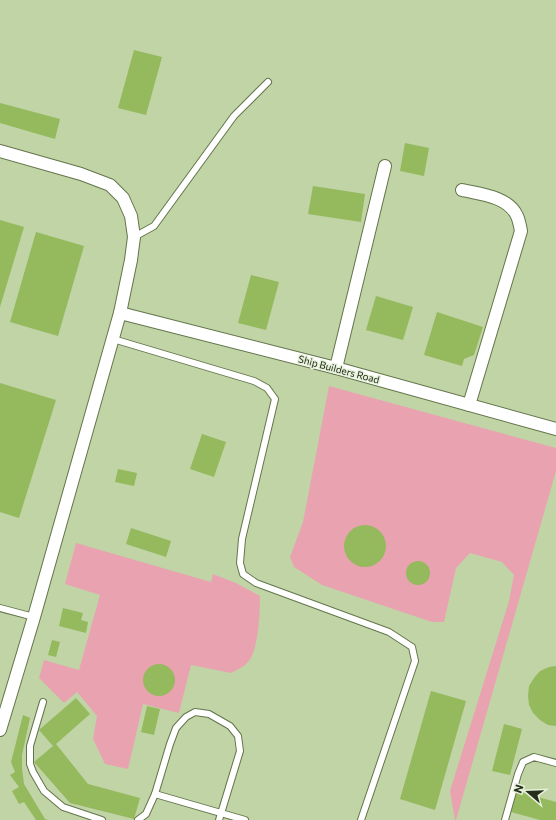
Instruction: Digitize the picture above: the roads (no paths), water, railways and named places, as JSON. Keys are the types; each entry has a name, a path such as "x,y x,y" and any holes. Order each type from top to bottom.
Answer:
{"street":[{"path":"0,151 81,174 110,185 123,198 131,216 134,237 131,260 113,339 34,617 0,730"},
{"path":"336,368 385,166"},
{"path":"462,190 493,198 509,205 517,215 521,231 469,405"},
{"name":"Ship Builders Road","path":"120,313 336,368 556,429"}],"lane":[{"path":"134,237 154,226 234,116 268,82"},
{"path":"113,339 254,380 267,388 275,399 242,539 240,562 243,574 256,583 389,632 412,647 415,661 361,820"},
{"path":"0,608 34,617"},
{"path":"43,702 30,746 30,764 33,772 44,790 63,807 102,820"},
{"path":"138,820 146,814 155,794 176,728 186,717 195,712 209,714 230,726 238,736 240,751 219,820"},
{"path":"505,820 518,774 523,762 534,757 556,763"},
{"path":"155,794 245,820"}]}
